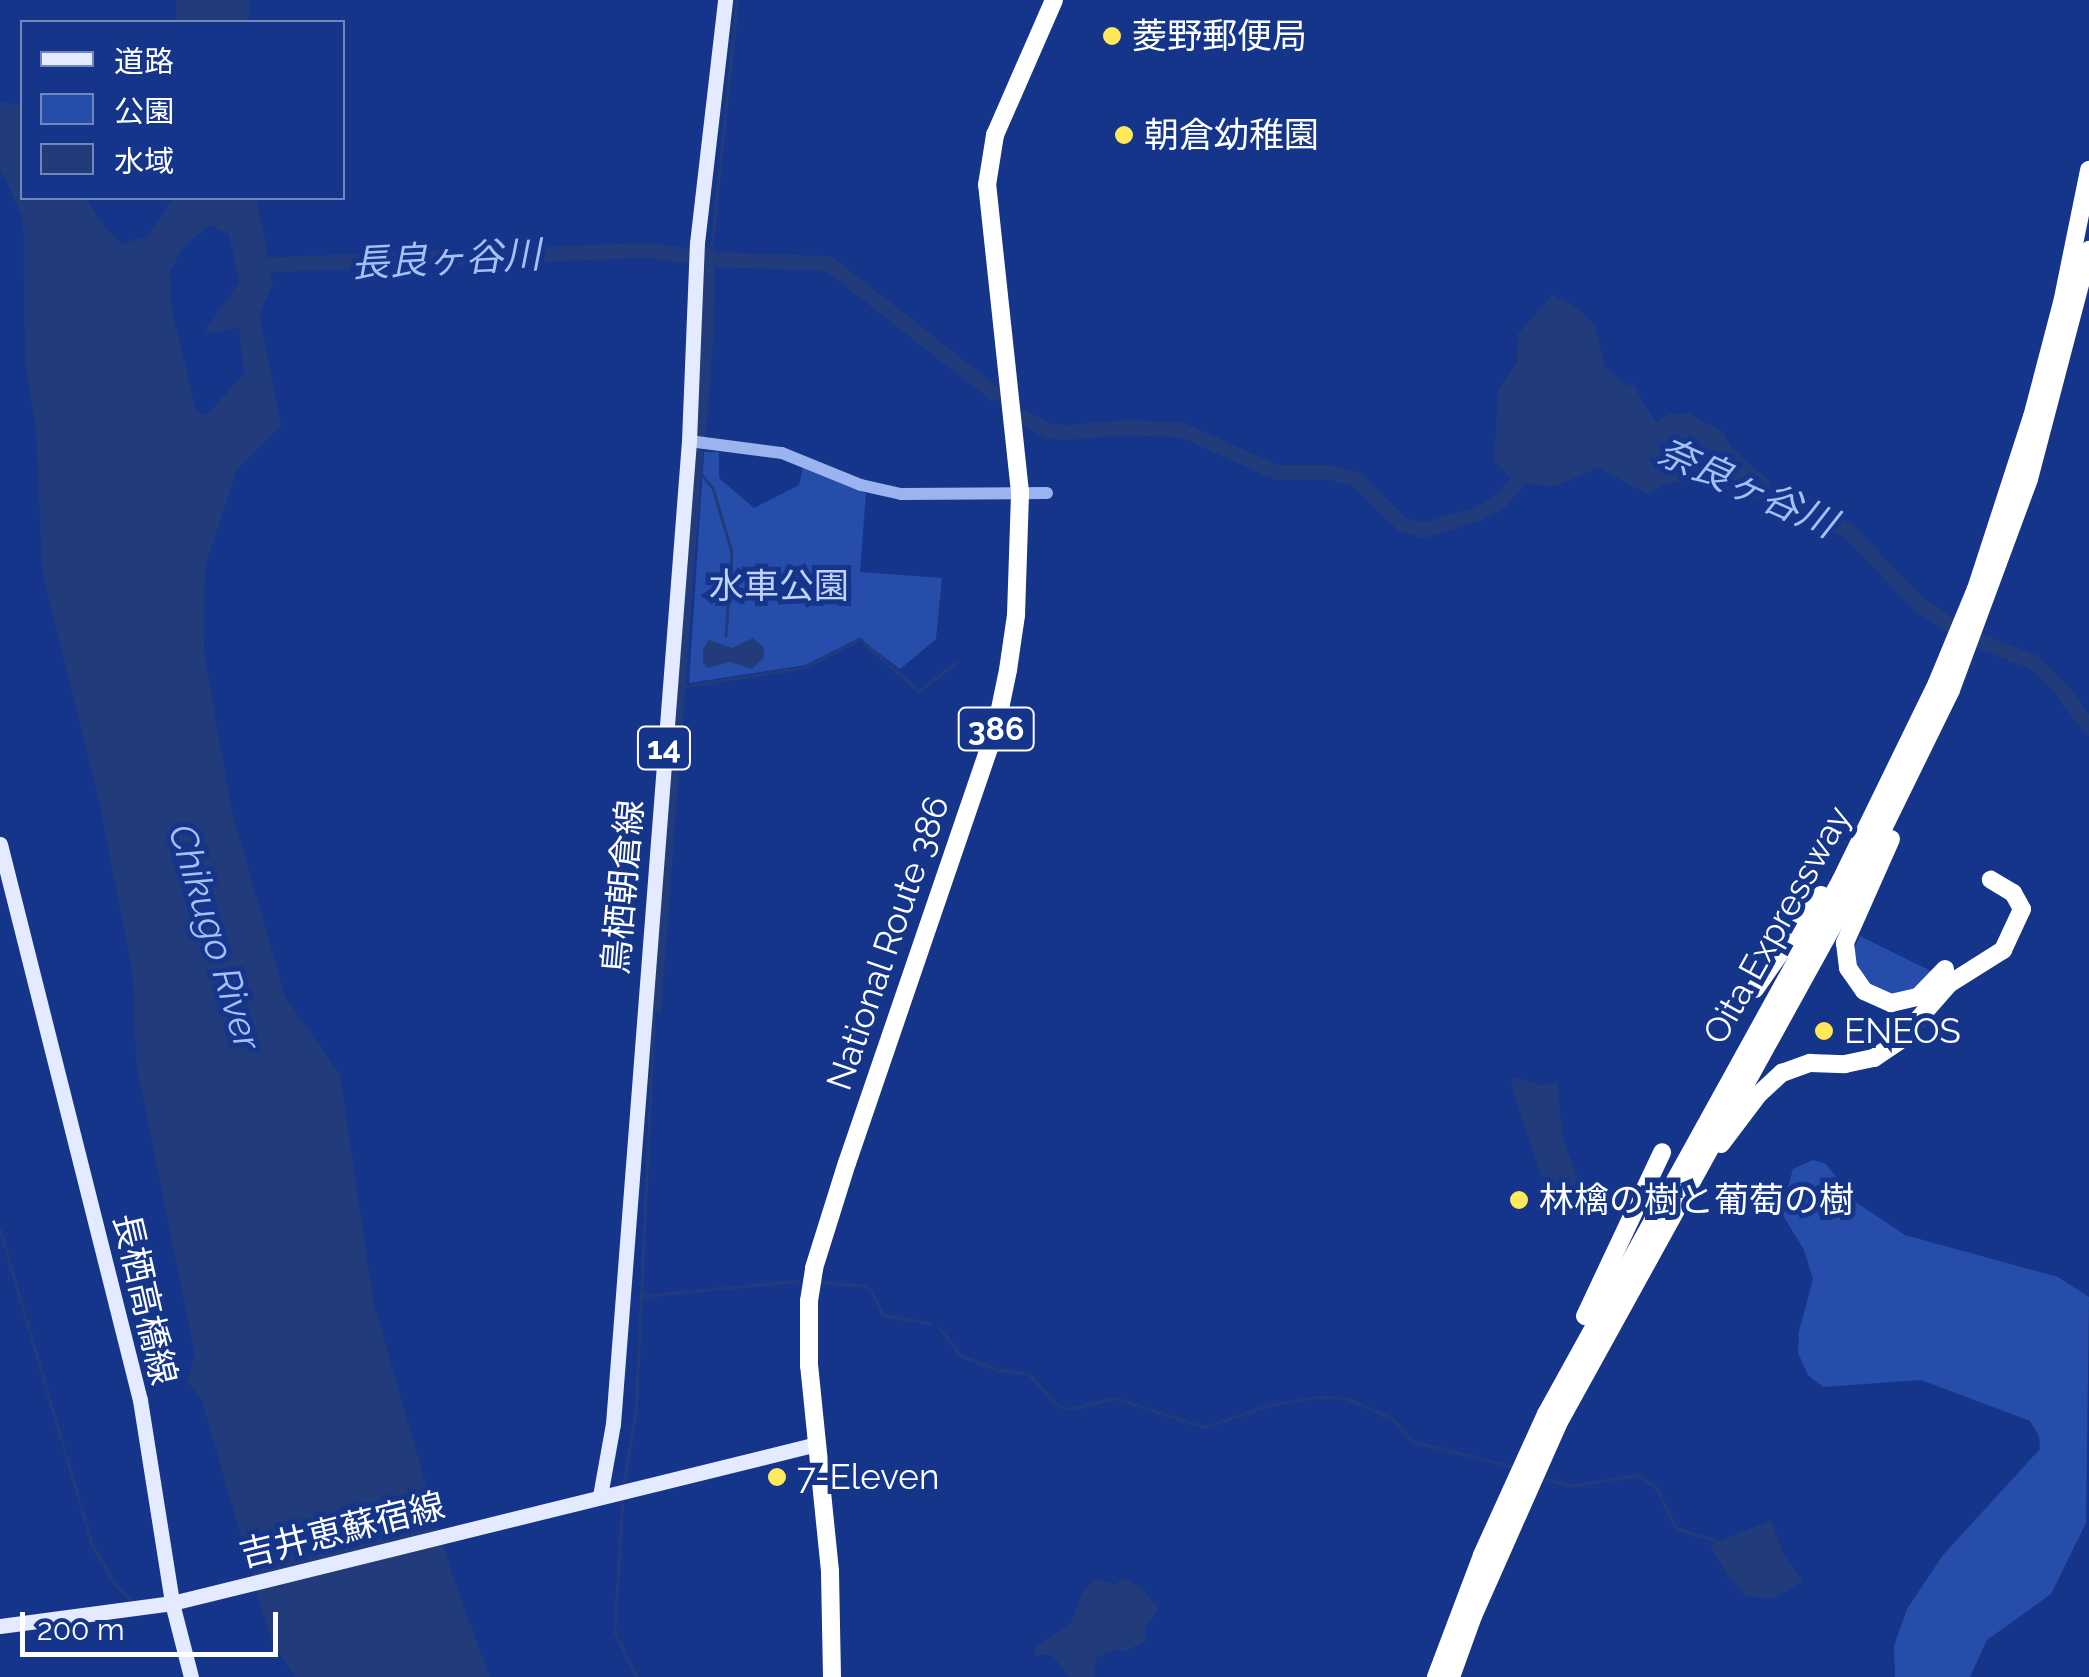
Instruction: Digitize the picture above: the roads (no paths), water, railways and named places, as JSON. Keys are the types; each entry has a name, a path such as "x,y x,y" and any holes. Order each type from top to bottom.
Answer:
{"highway":[{"name":"National Route 386","path":"832,1677 830,1571 809,1366 814,1268 996,728 1016,616 1020,492 988,185 996,135 1054,0"},
{"name":"Oita Expressway","path":"2006,524 2058,319 2089,170"},
{"name":"Oita Expressway","path":"1452,1677 1528,1489 1594,1354 1847,900 1944,686 2052,404 2089,250"},
{"name":"Oita Expressway","path":"1436,1677 1511,1486 1578,1352 1841,880 1944,686"},
{"path":"1944,686 1924,764 1850,927 1844,955 1864,991 1891,1002 1918,997 1945,968"},
{"path":"1754,989 1825,888 1944,686"},
{"path":"1594,1354 1692,1188 1769,1082 1810,1063 1874,1058 1899,1041 1949,984 2003,950 2022,910 2013,893 1991,880"},
{"path":"1511,1486 1662,1152"}],"main road":[{"name":"鳥栖朝倉線","path":"600,1496 612,1424 692,442 697,243 725,0"},
{"name":"長栖高橋線","path":"0,844 140,1400 178,1602"},
{"path":"600,1496 817,1444"},
{"name":"吉井恵蘇宿線","path":"178,1602 600,1496"},
{"path":"0,1626 178,1602 191,1677"}],"street":[{"path":"692,442 802,458 845,479 901,494 1046,493"}],"water":[{"path":"176,0 249,0 249,20 176,20"},
{"name":"Chikugo River","path":"0,102 20,106 20,200 88,200 97,218 122,244 149,235 173,200 256,200 273,284 259,314 281,425 237,469 205,567 204,650 231,808 285,996 340,1076 374,1304 452,1575 490,1677 295,1677 270,1638 202,1401 187,1381 195,1355 136,1064 133,975 99,800 42,570 36,427 25,361 23,217 0,168","holes":["209,225 229,234 239,282 203,334 239,328 244,373 207,415 196,410 171,306 170,270 185,246"]},
{"path":"705,247 715,250 714,330 706,436 697,436"},
{"path":"1552,295 1576,307 1595,326 1605,366 1625,386 1632,383 1656,423 1669,414 1689,413 1724,433 1731,447 1771,483 1760,499 1732,499 1700,478 1663,485 1647,494 1599,468 1555,486 1532,485 1508,476 1494,460 1498,391 1517,362 1518,334"},
{"path":"696,449 703,450 661,1013 649,1010"},
{"path":"753,638 764,648 764,657 752,669 730,662 707,668 703,663 703,649 709,640 732,648"},
{"path":"1514,1077 1543,1086 1557,1082 1563,1139 1578,1179 1578,1200 1566,1206 1555,1203 1547,1191 1511,1085"},
{"path":"1771,1520 1784,1555 1803,1582 1772,1599 1747,1596 1728,1577 1710,1545"},
{"path":"1095,1578 1115,1585 1123,1578 1141,1587 1159,1609 1144,1628 1147,1640 1124,1652 1118,1649 1097,1657 1094,1677 1069,1677 1052,1655 1035,1655 1035,1647 1070,1624 1083,1592"}],"waterway":[{"path":"711,251 737,0"},
{"name":"長良ヶ谷川","path":"253,265 649,250 710,259 828,263 994,393"},
{"name":"奈良ヶ谷川","path":"1023,417 1048,431 1127,427 1183,430 1276,472 1331,472 1357,480 1402,524 1423,530 1476,514 1499,502 1524,473 1533,471"},
{"path":"700,472 713,488 732,552 726,636"},
{"name":"奈良ヶ谷川","path":"1747,482 1846,529 1921,606 1970,637 2034,662 2063,691 2089,728"},
{"path":"686,686 806,667 860,639 919,691 955,663"},
{"path":"624,1483 636,1406 654,1012"},
{"path":"0,1229 92,1544 116,1585 131,1599"},
{"path":"641,1296 798,1281"},
{"path":"821,1282 864,1286 871,1290 883,1315 930,1323"},
{"path":"939,1327 962,1356 999,1370 1029,1374 1058,1406 1071,1409 1115,1398 1205,1427 1266,1406 1316,1397 1345,1398 1392,1418 1412,1441 1511,1466"},
{"path":"1545,1478 1569,1486 1638,1475 1657,1488 1676,1528 1717,1541"},
{"path":"623,1498 615,1632 637,1677"}],"place":[{"name":"菱野郵便局","path":"1112,36"},
{"name":"朝倉幼稚園","path":"1124,135"},
{"name":"ENEOS","path":"1824,1031"},
{"name":"林檎の樹と葡萄の樹","path":"1519,1200"},
{"name":"7-Eleven","path":"777,1477"}],"park label":[{"name":"水車公園","path":"779,586"}]}
